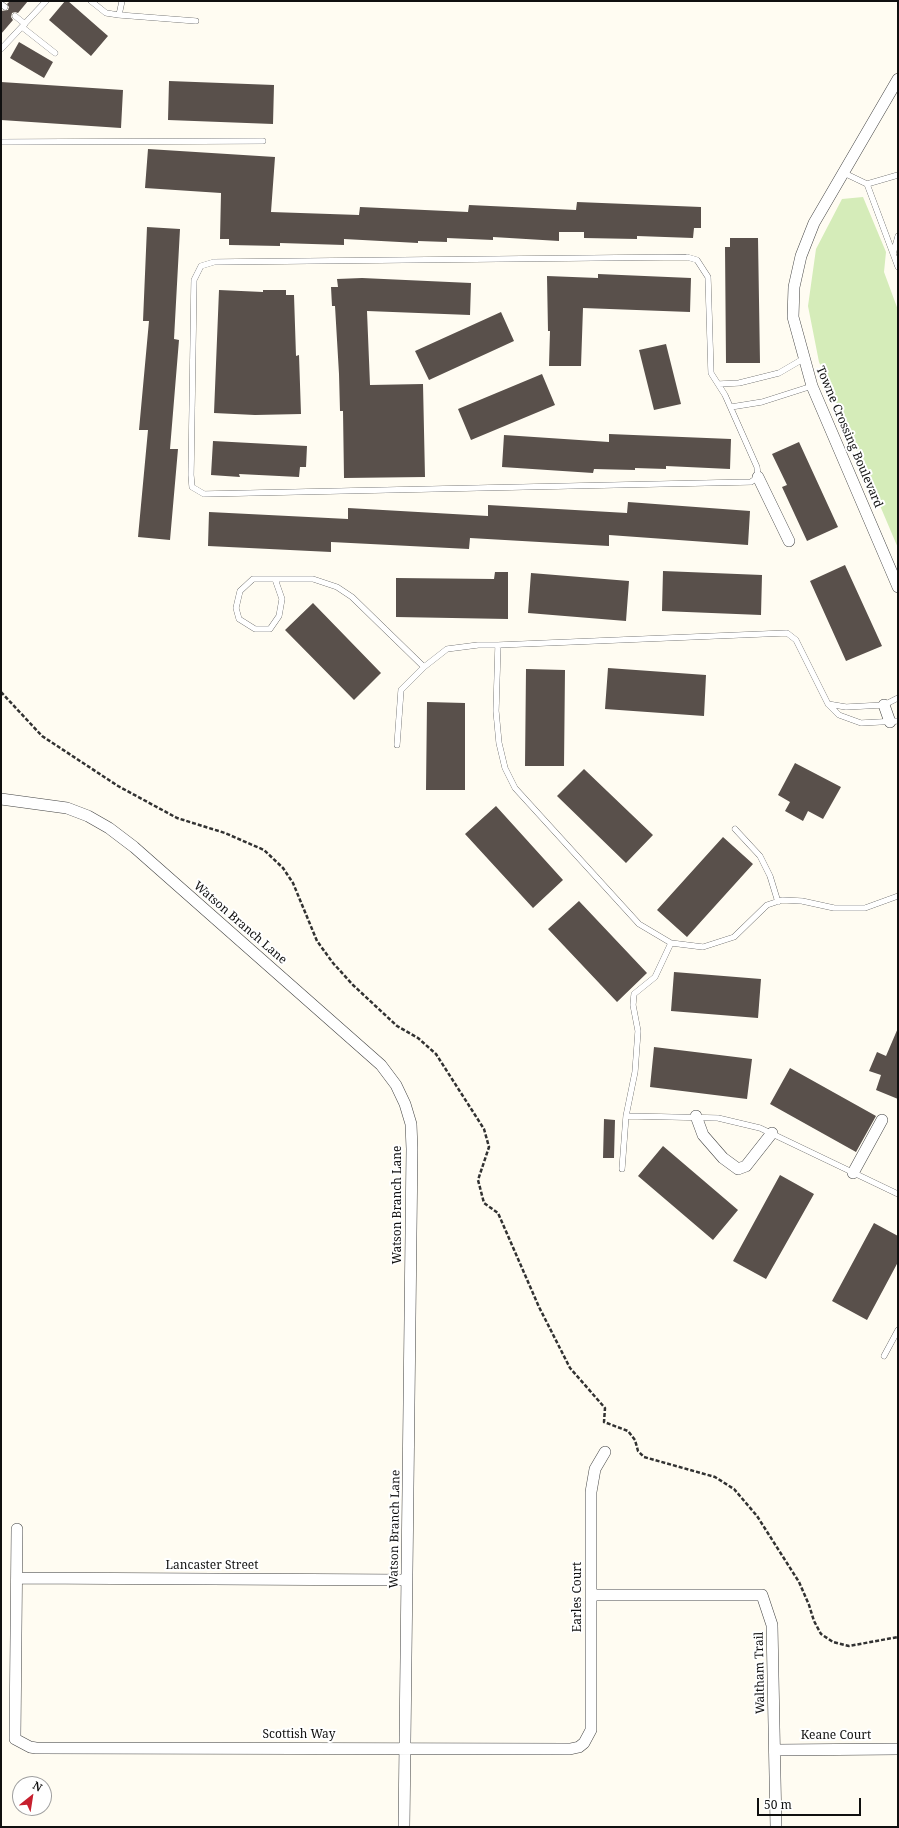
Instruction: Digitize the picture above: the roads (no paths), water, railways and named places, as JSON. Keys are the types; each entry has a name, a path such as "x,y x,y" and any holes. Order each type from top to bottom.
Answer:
{"street":[{"name":"Towne Crossing Boulevard","path":"898,79 814,223 801,256 794,287 793,317 803,359 812,386 898,587"},
{"path":"758,477 789,541"},
{"path":"884,705 894,722"},
{"name":"Watson Branch Lane","path":"1,799 67,808 88,816 109,828 134,847 381,1064 396,1085 405,1104 409,1117 412,1149 404,1827"},
{"path":"696,1116 703,1135 723,1158 738,1169 746,1166 772,1134"},
{"path":"853,1173 882,1120"},
{"name":"Earles Court","path":"584,1743 590,1730 592,1479 595,1469 605,1452"},
{"path":"16,1529 17,1578"},
{"name":"Lancaster Street","path":"17,1578 407,1580"},
{"name":"Scottish Way","path":"17,1578 15,1739 30,1747 570,1749 578,1747 584,1743"},
{"name":"Waltham Trail","path":"591,1595 762,1595 772,1625 776,1827"},
{"name":"Keane Court","path":"774,1750 898,1749"}],"lane":[{"path":"1,49 46,1"},
{"path":"91,1 106,13 196,21"},
{"path":"119,15 122,1"},
{"path":"15,16 55,53"},
{"path":"1,142 263,141"},
{"path":"844,172 867,184 898,266"},
{"path":"867,184 898,175"},
{"path":"893,254 898,236"},
{"path":"687,257 697,260 708,277 711,373 730,407 756,467 758,477 751,482 204,494 192,487 194,280 201,266 214,262 687,257"},
{"path":"718,384 739,383 779,373 803,359"},
{"path":"730,407 762,402 812,386"},
{"path":"275,579 282,598 279,616 270,629 255,629 239,619 236,608 240,591 253,579 275,579 314,579 337,587 352,597 424,667"},
{"path":"397,745 401,690 424,667 447,649 478,645 788,633 796,640 828,704 839,715 861,723 894,722"},
{"path":"498,645 496,710 499,743 506,768 515,788 639,924 671,943 703,947 734,937 767,906 778,902 802,901 834,908 865,908 898,896"},
{"path":"828,704 846,707 884,705 898,698"},
{"path":"736,829 760,856 770,876 778,902"},
{"path":"622,1169 626,1116 635,1072 638,1031 632,1005 634,994 655,977 671,943"},
{"path":"626,1116 696,1116 742,1122 760,1128 898,1194"},
{"path":"884,1356 898,1330"}]}
